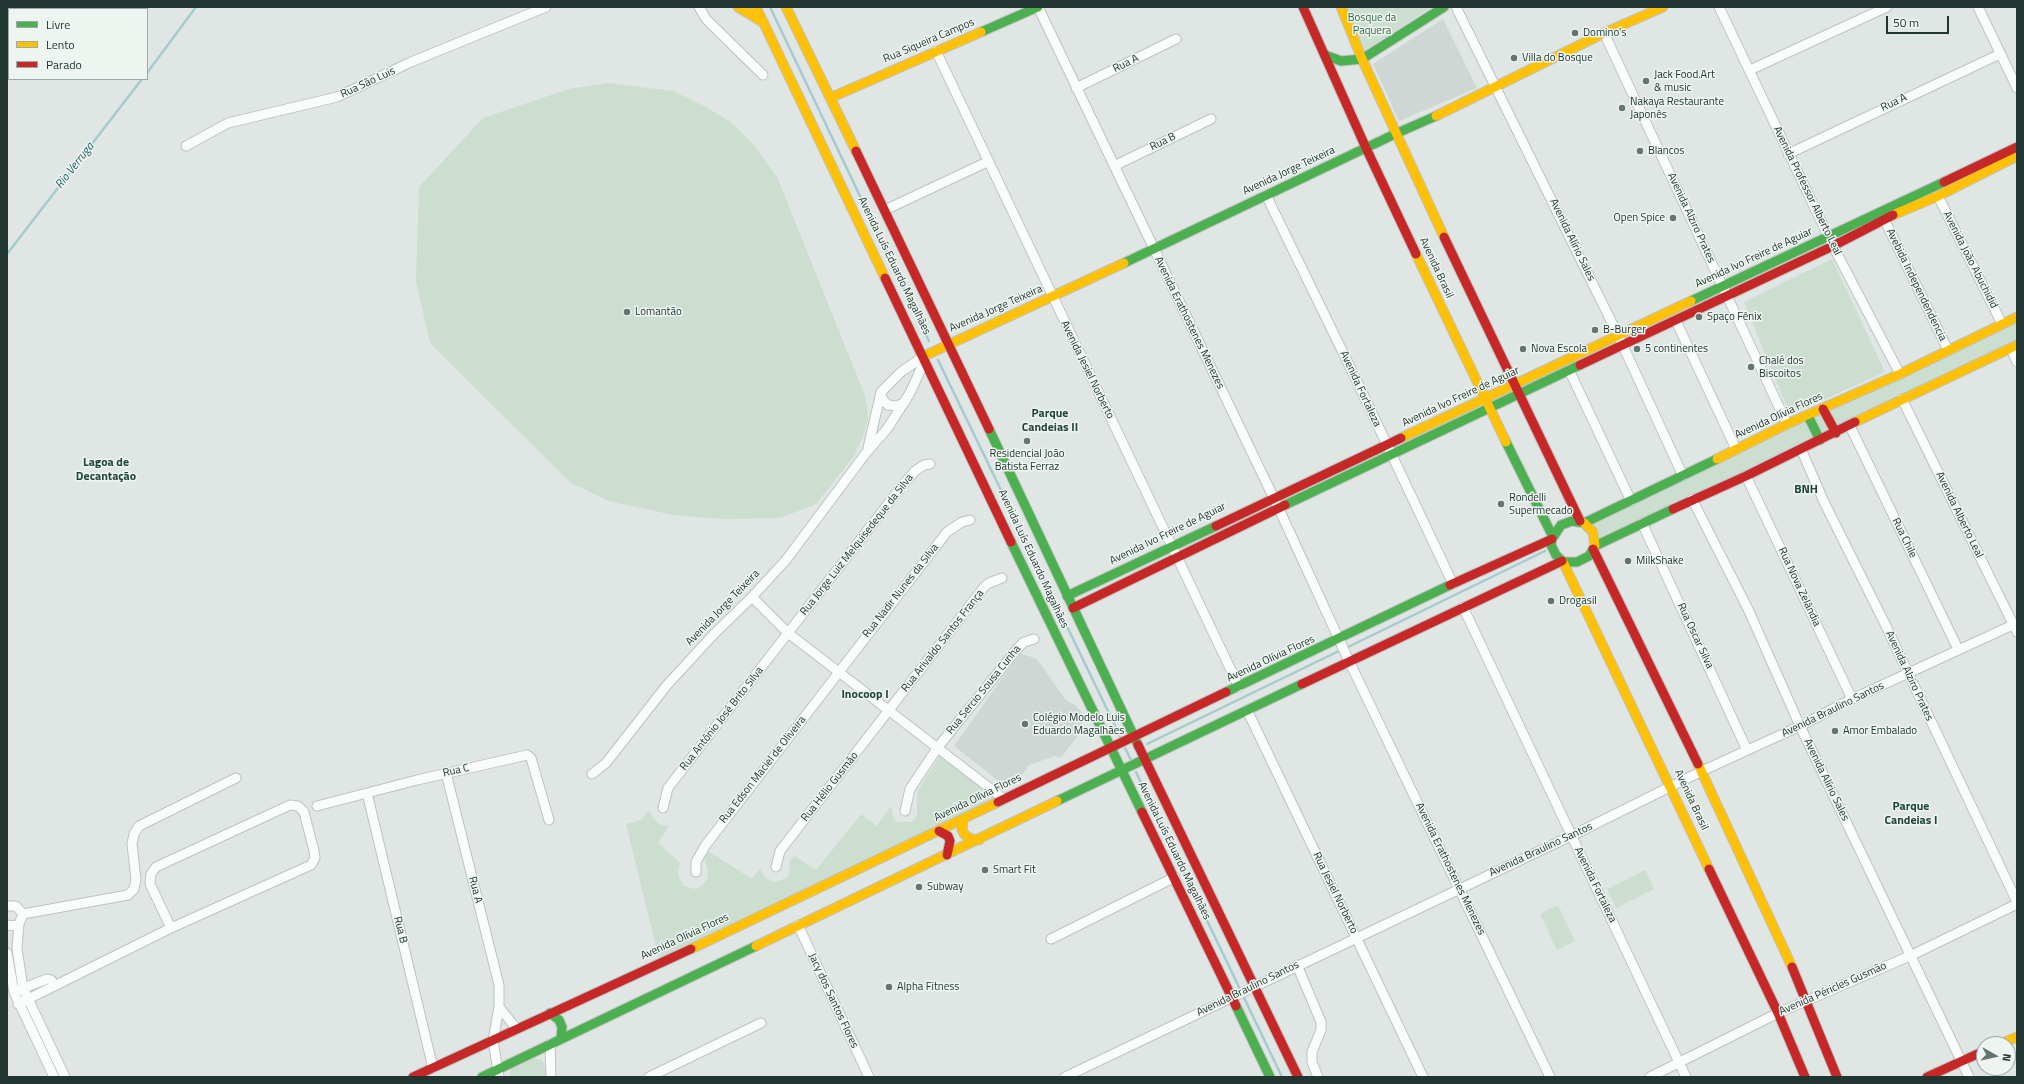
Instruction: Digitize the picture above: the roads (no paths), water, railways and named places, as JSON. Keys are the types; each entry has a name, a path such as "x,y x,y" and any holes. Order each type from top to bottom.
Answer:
{"main road":[{"path":"738,7 764,23"},
{"name":"Avenida Luís Eduardo Magalhães","path":"756,7 922,358 1111,749 1235,995 1270,1077"},
{"name":"Avenida Luís Eduardo Magalhães","path":"786,7 949,343 1252,986 1298,1077"},
{"name":"Rua Siqueira Campos","path":"830,98 1038,7"},
{"name":"Avenida Brasil","path":"1303,7 1366,148 1485,399 1553,537 1551,545 1556,555 1562,561 1778,1013 1804,1077"},
{"name":"Avenida Brasil","path":"1341,7 1362,59 1397,133 1427,202 1582,522 1593,532 1594,548 1702,771 1807,1000 1837,1077"},
{"path":"1325,55 1341,61 1362,59 1444,7"},
{"name":"Avenida Jorge Teixeira","path":"922,358 949,343 1052,297 1397,133 1449,111 1604,33 1663,7"},
{"name":"Avenida Ivo Freire de Aguiar","path":"1067,596 1172,545 1515,385 1723,285 2017,147"},
{"name":"Avenida Ivo Freire de Aguiar","path":"1073,608 1279,508 1833,246 1884,219 1938,196 2017,156"},
{"name":"Avenida Olívia Flores","path":"413,1077 493,1041 550,1012 663,962 1340,640 1453,584 1553,537 1561,525 1572,521 1582,522 1631,502 1787,424 1900,374 2017,316"},
{"path":"482,1077 498,1074 561,1038 979,840 1463,607 1562,561 1577,562 1589,556 1594,548 1642,523 1692,499 1746,476 2014,346"},
{"path":"1823,409 1836,433"},
{"path":"1808,416 1820,440"},
{"path":"962,819 962,830 965,835 971,839 979,840"},
{"path":"939,831 948,836 950,841 947,855"},
{"path":"550,1012 559,1020 562,1027 561,1038"},
{"path":"1927,1077 1976,1054"}],"street":[{"name":"Rua São Luis","path":"186,146 228,123 337,97 411,62 546,7"},
{"path":"699,7 706,19 763,75"},
{"name":"Avenida Erathostenes Menezes","path":"1038,7 1279,508 1349,661 1550,1077"},
{"name":"Avenida Alírio Sales","path":"1456,7 1497,87 1623,345 1684,476"},
{"name":"Avenida Professor Alberto Leal","path":"1719,7 1833,246 1900,374"},
{"path":"1750,70 1887,7"},
{"path":"1978,7 2017,88"},
{"name":"Avenida Alziro Prates","path":"1604,33 1787,424"},
{"name":"Rua A","path":"1076,88 1176,39"},
{"name":"Avenida Jesiel Norberto","path":"936,51 987,162 1172,545 1239,688"},
{"name":"Rua A","path":"1788,154 2000,54"},
{"name":"Rua B","path":"1114,166 1211,119"},
{"path":"885,210 987,162"},
{"name":"Avenida Fortaleza","path":"1266,195 1453,584"},
{"name":"Avenida João Abuchidid","path":"1938,196 2002,324"},
{"name":"Avebida Independendencia","path":"1884,219 1948,350"},
{"path":"1676,321 1736,449"},
{"path":"2014,346 2017,362"},
{"name":"Avenida Jorge Teixeira","path":"866,453 881,392 901,372 922,358"},
{"name":"Avenida Jorge Teixeira","path":"592,774 606,763 667,685 714,634 752,598 786,560 866,453 887,430 905,402 920,371 922,358"},
{"path":"1569,370 1631,502"},
{"path":"881,392 882,399 888,405 897,406 905,402"},
{"name":"Avenida Alberto Leal","path":"1902,399 2016,626"},
{"name":"Rua Chile","path":"1850,426 1958,650"},
{"name":"Avenida Alziro Prates","path":"1801,449 1824,502 2017,903"},
{"name":"Rua Jorge Luiz Melquisedeque da Silva","path":"788,633 901,487 915,471 924,465 930,464"},
{"name":"Rua Nova Zelândia","path":"1746,476 1852,699"},
{"name":"Avenida Alírio Sales","path":"1692,499 1748,609 1800,726 1912,955 1969,1077"},
{"name":"Rua Nadir Nunes da Silva","path":"839,672 947,532 962,522 970,520"},
{"name":"Rua Oscar Silva","path":"1642,523 1747,750"},
{"name":"Rua Arivaldo Santos França","path":"889,710 984,588 990,583 1002,578"},
{"path":"752,598 788,633 1004,799"},
{"name":"Avenida Fortaleza","path":"1463,607 1547,780 1571,836 1686,1077"},
{"name":"Avenida Braulino Santos","path":"1065,1077 1252,986 1571,836 1702,771 1800,726 1852,699 1958,650 2016,626"},
{"name":"Rua Antônio José Brito Silva","path":"663,808 668,788 788,633"},
{"name":"Rua Sercio Sousa Cunha","path":"905,811 910,789 938,747 1017,649 1024,642 1034,639"},
{"name":"Rua Edson Maciel de Oliveira","path":"696,872 696,862 699,854 839,672"},
{"name":"Rua Hélio Gusmão","path":"776,867 780,851 889,710"},
{"name":"Rua Jesiel Norberto","path":"1247,710 1423,1077"},
{"name":"Rua C","path":"317,806 446,773 527,755 531,758 549,820"},
{"name":"Rua A","path":"446,773 499,985 499,1007 493,1041 498,1074"},
{"path":"23,914 128,895 134,889 136,880 132,844 134,834 139,826 236,778"},
{"name":"Rua B","path":"367,793 433,1068"},
{"path":"18,1004 171,928 311,865 315,858 304,812 298,806 290,805 156,868 151,874 150,884 171,928"},
{"path":"1051,939 1175,878"},
{"name":"Avenida Péricles Gusmão","path":"1650,1077 1778,1013 1912,955 2017,903"},
{"path":"7,906 16,906 23,914"},
{"path":"23,914 20,924 17,949 23,988 27,1000 65,1077"},
{"path":"7,925 15,926 20,924"},
{"name":"Jacy dos Santos Flores","path":"798,925 869,1077"},
{"path":"7,953 14,992 18,1004 54,1077"},
{"path":"1297,965 1321,1022 1321,1030 1312,1052 1312,1062 1318,1077"},
{"path":"14,992 48,978 55,986"},
{"path":"499,1007 516,1028"},
{"path":"649,1077 761,1023"},
{"path":"550,1044 551,1077"}],"waterway":[{"name":"Rio Verruga","path":"148,72 196,7"},
{"path":"770,7 929,341"},
{"name":"Rio Verruga","path":"7,254 141,80"},
{"path":"938,360 1120,736"},
{"path":"1346,648 1545,551"},
{"path":"1147,744 1341,650"},
{"path":"1125,748 1131,760"},
{"path":"1136,772 1282,1077"}],"place":[{"name":"Domino's","path":"1575,33"},
{"name":"Villa do Bosque","path":"1514,58"},
{"name":"Jack Food.Art & music","path":"1646,81"},
{"name":"Nakaya Restaurante Japonês","path":"1622,108"},
{"name":"Blancos","path":"1640,151"},
{"name":"Open Spice","path":"1673,218"},
{"name":"Lomantão","path":"627,312"},
{"name":"Spaço Fênix","path":"1699,317"},
{"name":"B-Burger","path":"1595,330"},
{"name":"Nova Escola","path":"1523,349"},
{"name":"5 continentes","path":"1637,349"},
{"name":"Chalé dos Biscoitos","path":"1751,367"},
{"name":"Residencial João Batista Ferraz","path":"1027,441"},
{"name":"Rondelli Supermecado","path":"1501,504"},
{"name":"MilkShake","path":"1628,561"},
{"name":"Drogasil","path":"1551,601"},
{"name":"Colégio Modelo Luis Eduardo Magalhães","path":"1025,724"},
{"name":"Amor Embalado","path":"1835,731"},
{"name":"Smart Fit","path":"985,870"},
{"name":"Subway","path":"919,887"},
{"name":"Alpha Fitness","path":"889,987"}],"district":[{"name":"Parque Candeias II","path":"1050,421"},
{"name":"Lagoa de Decantação","path":"106,470"},
{"name":"BNH","path":"1806,490"},
{"name":"Inocoop I","path":"865,695"},
{"name":"Parque Candeias I","path":"1911,814"}],"park label":[{"name":"Bosque da Paquera","path":"1372,24"}]}
